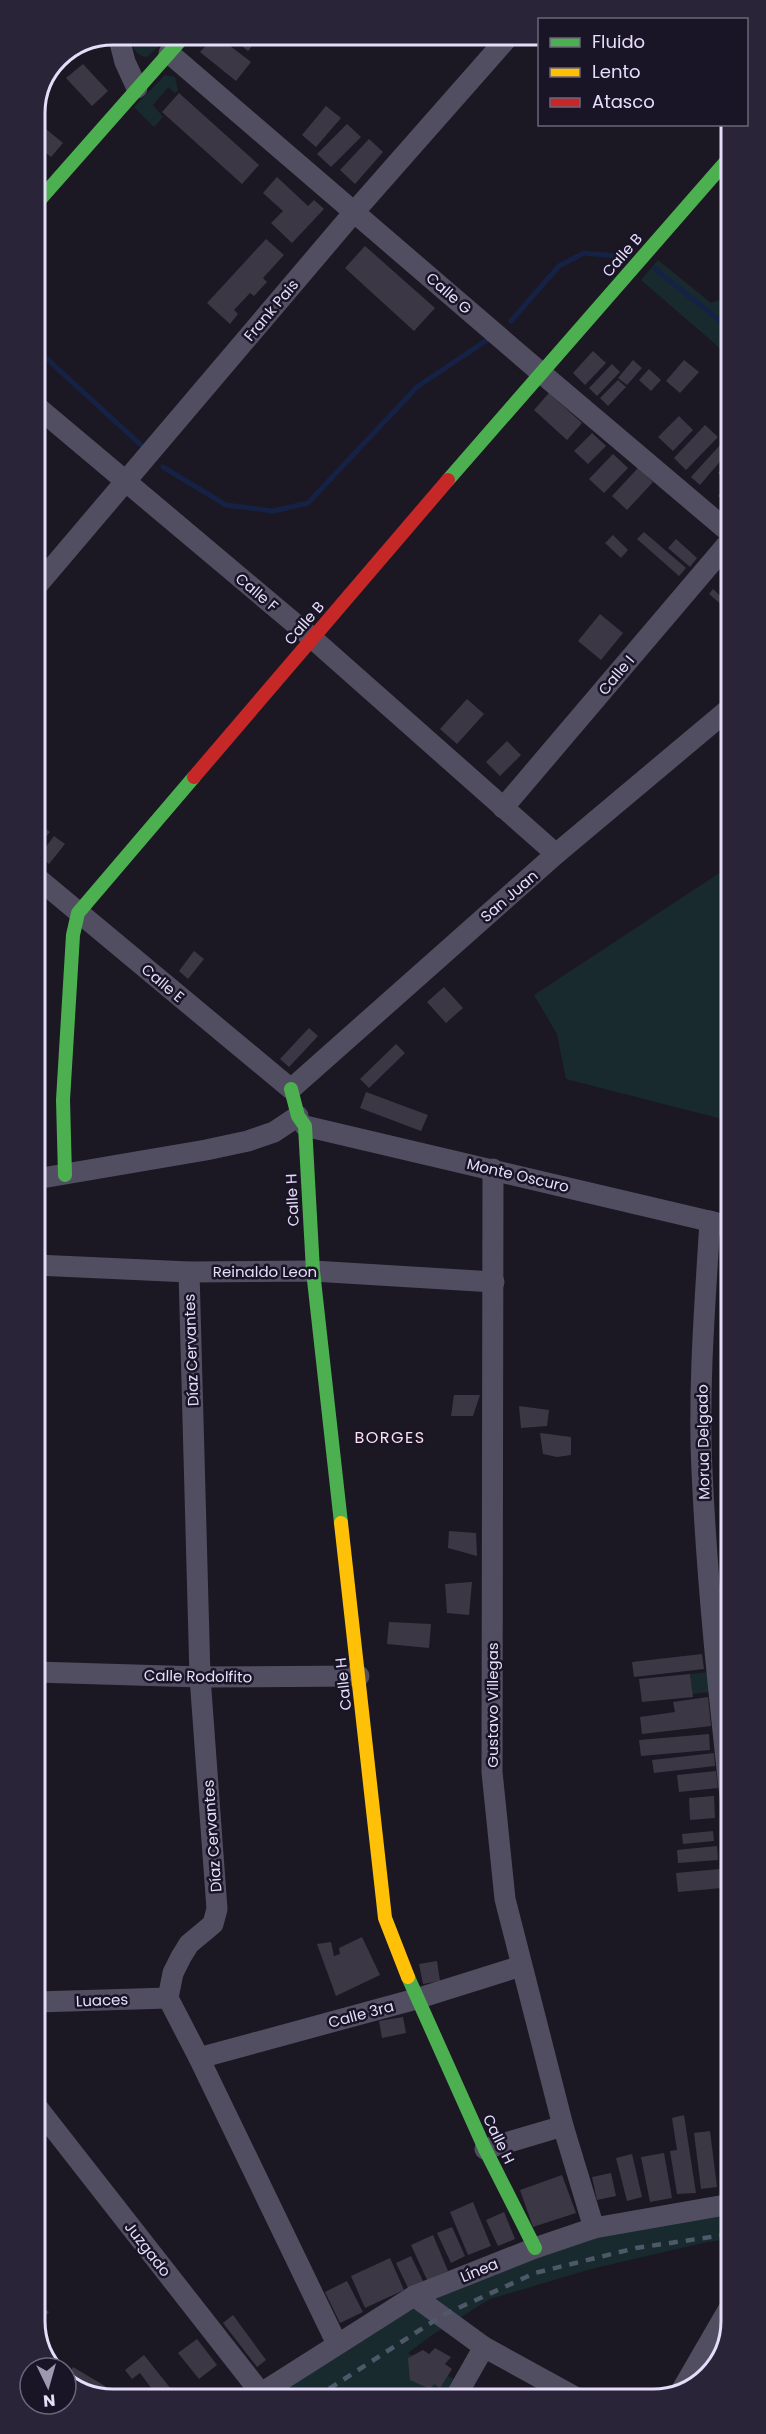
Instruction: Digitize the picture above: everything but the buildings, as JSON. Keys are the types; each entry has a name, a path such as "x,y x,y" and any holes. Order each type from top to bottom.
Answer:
{"street":[{"path":"121,45 125,62 137,88"},
{"path":"45,194 176,45"},
{"name":"Frank Pais","path":"45,576 355,211 501,45"},
{"name":"Calle G","path":"169,53 721,525"},
{"name":"Calle B","path":"65,1175 63,1100 73,935 78,913 540,372 721,167"},
{"name":"Calle F","path":"45,413 312,638 556,854"},
{"name":"Calle I","path":"503,808 721,551"},
{"name":"San Juan","path":"291,1089 556,854 721,716"},
{"name":"Calle E","path":"45,884 291,1089"},
{"name":"Calle H","path":"291,1089 302,1121 313,1271 385,1918 416,1999 485,2149 535,2248"},
{"path":"45,1178 248,1141 302,1121"},
{"name":"Monte Oscuro","path":"302,1121 720,1224"},
{"name":"Gustavo Villegas","path":"493,1169 492,1772 505,1899 563,2126 594,2228"},
{"name":"Morua Delgado","path":"720,1224 702,1339 702,1470 721,1707"},
{"name":"Reinaldo Leon","path":"45,1265 189,1272 313,1271 494,1282"},
{"name":"Díaz Cervantes","path":"168,1998 173,1973 181,1957 189,1944 217,1918 200,1677 189,1272"},
{"name":"Calle Rodolfito","path":"45,1672 200,1677 359,1676"},
{"name":"Calle 3ra","path":"199,2058 416,1999 521,1966"},
{"path":"168,1998 337,2344"},
{"name":"Luaces","path":"45,2002 168,1998"},
{"name":"Juzgado","path":"45,2118 251,2389"},
{"path":"485,2149 563,2126"},
{"name":"Línea","path":"266,2389 414,2296 535,2248 594,2228 721,2206"},
{"path":"414,2296 484,2347 560,2389"},
{"path":"688,2380 721,2324"},
{"path":"460,2389 484,2347"}],"shaded area":[{"path":"160,45 147,57 137,52 132,46"},
{"path":"165,75 175,77 178,90 175,93 168,87 153,105 163,117 154,127 134,107"},
{"path":"658,260 711,303 721,300 721,349 641,280"},
{"path":"721,872 721,1119 566,1079 557,1034 534,995"},
{"path":"710,1672 712,1692 692,1694 690,1674"},
{"path":"721,2206 721,2240 591,2269 490,2299 432,2335 408,2353 462,2384 460,2389 276,2389 414,2296 535,2248"}],"waterway":[{"path":"511,321 559,266 584,253 628,257"},
{"path":"655,269 721,322"},
{"path":"163,467 226,505 273,511 308,503 417,387 487,340"},
{"path":"45,357 141,445"}],"railway":[{"path":"329,2389 443,2315 535,2273 636,2248 721,2235"}],"traffic: fast":[{"path":"45,194 176,45"},
{"path":"448,480 721,167"},
{"path":"65,1175 63,1100 73,935 78,913 194,777"},
{"path":"291,1089 298,1116 305,1126 313,1271 341,1523"},
{"path":"408,1977 485,2149 535,2248"}],"traffic: slow":[{"path":"341,1523 385,1918 408,1977"}],"traffic: jam":[{"path":"194,777 448,480"}],"district":[{"name":"BORGES","path":"390,1437"}]}
